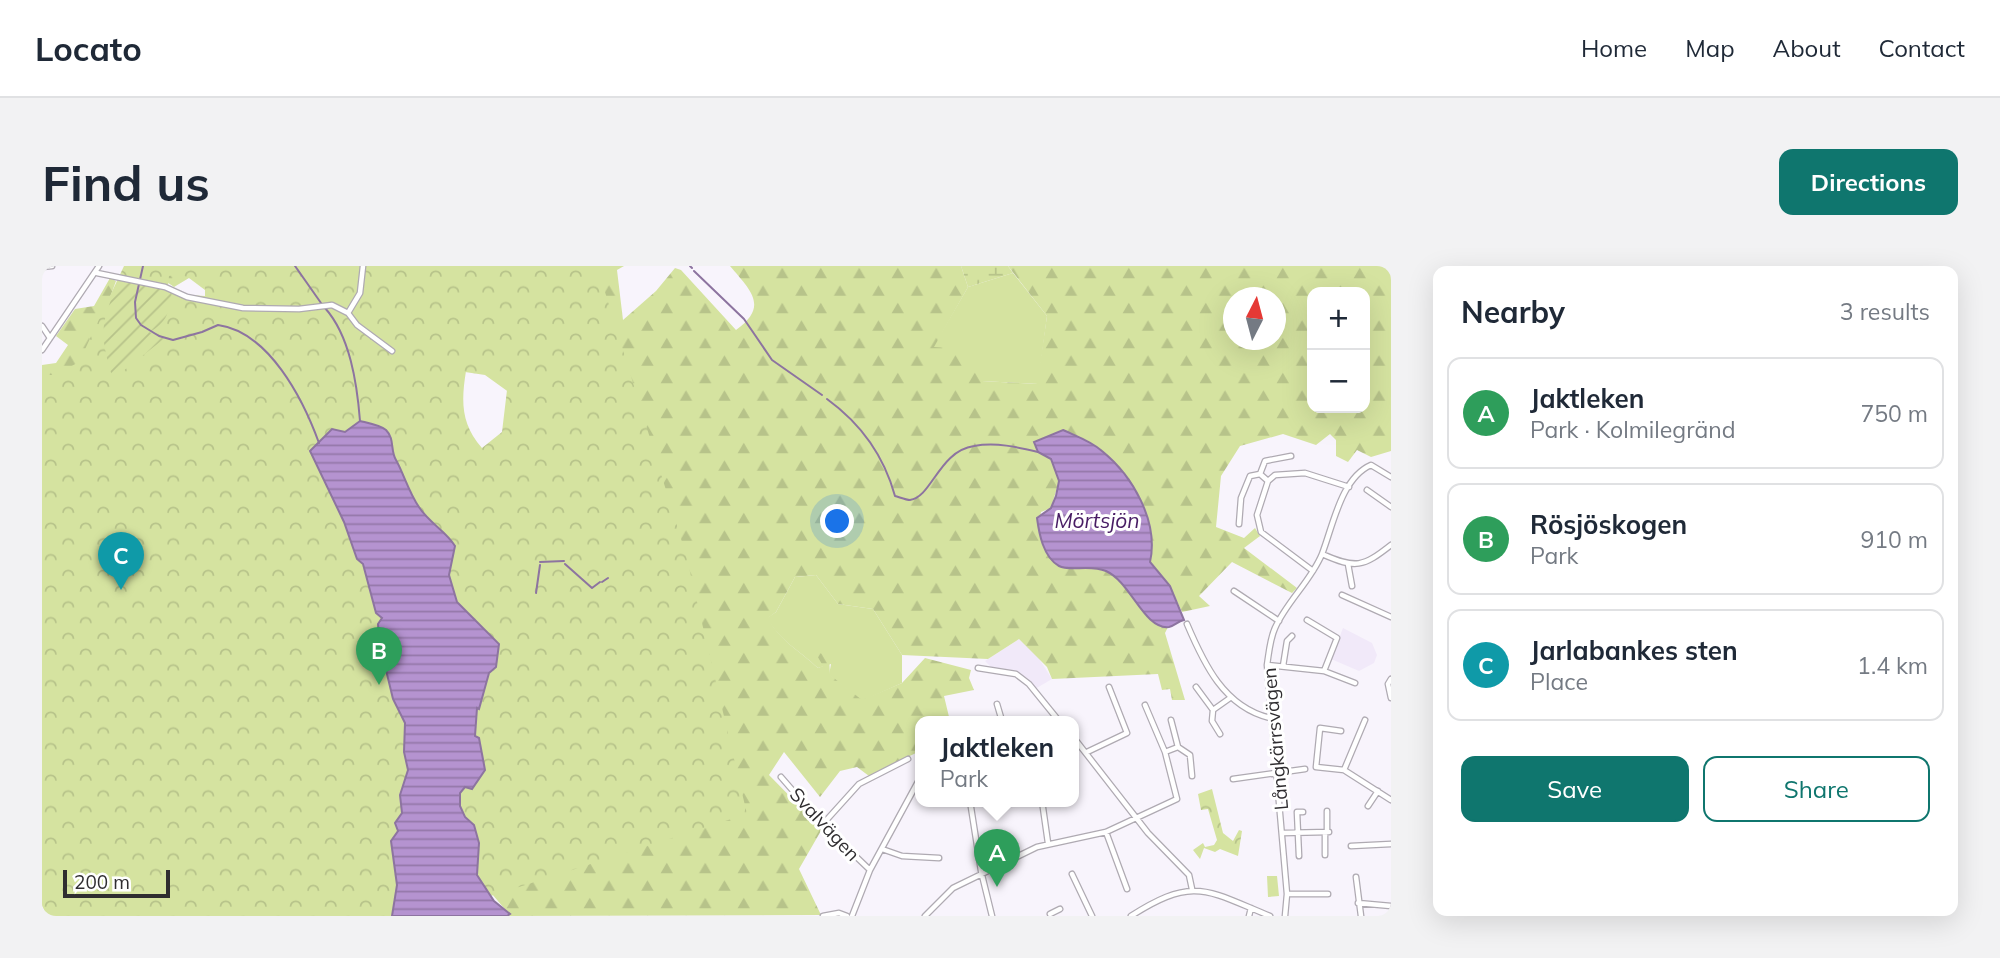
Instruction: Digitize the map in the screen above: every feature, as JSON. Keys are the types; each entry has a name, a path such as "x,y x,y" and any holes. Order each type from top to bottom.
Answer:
{"street":[{"path":"42,267 52,266"},
{"path":"42,350 97,273 99,266"},
{"path":"348,313 360,293 363,266"},
{"path":"97,273 165,287 199,300 223,302 243,308 299,309 328,304 348,313 357,325 392,351"},
{"path":"42,326 50,338"},
{"path":"1260,474 1265,461 1292,456"},
{"name":"Långkärrsvägen","path":"1285,916 1287,894 1283,833 1267,665 1271,639 1279,621 1322,554 1349,487 1358,474 1371,465 1391,477"},
{"path":"1312,571 1261,532 1256,515 1268,481 1275,475 1305,473 1349,487"},
{"path":"1260,474 1268,481"},
{"path":"1239,524 1244,486 1250,476 1260,474"},
{"path":"1367,490 1391,507"},
{"path":"1322,554 1348,564 1372,561 1391,544"},
{"path":"1348,564 1352,586"},
{"path":"1234,591 1279,621"},
{"path":"1342,595 1391,617"},
{"path":"1307,620 1337,638 1324,671"},
{"path":"1187,624 1217,685 1230,698 1270,718"},
{"path":"1283,666 1287,641 1292,636"},
{"path":"1267,665 1324,671 1355,683"},
{"path":"978,668 1016,674 1029,684 1055,716"},
{"path":"1390,682 1391,698"},
{"path":"1087,752 1127,733 1109,687"},
{"path":"1196,687 1213,710 1212,721 1220,734"},
{"path":"1213,710 1230,698"},
{"path":"997,704 1001,716"},
{"path":"925,916 953,888 1048,843 1106,832 1177,799 1165,752 1145,705"},
{"path":"1171,720 1178,747 1191,755 1192,776"},
{"path":"1344,770 1364,720"},
{"path":"1341,731 1320,729 1316,767 1344,770 1391,800"},
{"path":"1079,743 1135,818 1189,875 1192,889"},
{"path":"1165,752 1178,747"},
{"path":"822,824 859,784 908,759"},
{"path":"1233,779 1305,769"},
{"name":"Svalvägen","path":"781,777 822,824 870,870"},
{"path":"824,916 839,913 850,916 870,870 915,787"},
{"path":"1368,806 1378,791"},
{"path":"971,807 992,916"},
{"path":"1043,807 1048,843"},
{"path":"1325,855 1327,811"},
{"path":"1299,856 1297,812 1303,812"},
{"path":"1106,832 1127,889"},
{"path":"1283,833 1327,832"},
{"path":"1351,846 1391,844"},
{"path":"882,849 902,856 939,858"},
{"path":"1072,874 1092,916"},
{"path":"1356,877 1361,916"},
{"path":"1131,916 1176,892 1192,889 1270,916"},
{"path":"1287,894 1328,894"},
{"path":"1358,903 1391,906"},
{"path":"1249,916 1251,908"},
{"path":"1050,915 1060,909"}],"shaded area":[{"path":"1343,628 1372,643 1377,655 1374,663 1359,671 1331,659"},
{"path":"1019,639 1038,657 1052,679 1035,689 1018,671 992,668 985,661"}],"green space":[{"path":"124,266 597,266 686,555 747,814 447,910 449,916 42,916 42,375 55,375 79,362","holes":["179,274 205,284 205,296 189,295 168,286 169,276","466,371 485,374 507,390 502,432 482,448 470,430 464,412"]},
{"path":"175,266 205,278 205,290 189,278 174,287 157,275"},
{"path":"349,266 624,266 617,270 623,320 656,291 675,268 681,270 736,330 752,313 754,306 750,291 730,266 961,266 968,287 934,347 979,350 982,381 1037,384 1047,316 1008,266 1391,266 1391,451 1371,457 1357,450 1348,462 1336,456 1336,440 1330,434 1316,445 1283,434 1240,446 1221,476 1216,527 1244,538 1255,528 1260,536 1244,548 1297,588 1292,593 1232,562 1199,596 1210,606 1182,612 1170,586 1150,562 1151,531 1141,501 1133,487 1098,447 1063,430 1044,456 1051,459 1059,481 1051,508 1041,512 1040,530 1044,548 1054,562 1062,566 1092,566 1116,576 1129,587 1146,614 1168,627 1165,633 1185,700 1172,700 1170,689 1162,690 1158,674 1052,679 1047,667 1019,639 988,659 902,655 873,609 838,604 816,575 795,577 776,612 768,618 784,639 818,668 823,666 815,652 829,655 830,675 862,700 902,683 925,658 971,670 969,678 974,690 944,696 949,716 915,716 915,753 869,776 857,767 840,771 820,797 784,752 769,775 822,829 799,869 821,915 507,916 509,914 492,894 518,512 510,393 485,375 465,372 42,916 42,365 56,363 68,345 56,336 75,309 94,306 110,278 116,281 103,317 102,344"},
{"path":"961,266 1008,266 1013,273 968,287"},
{"path":"1013,273 1047,316 1038,384 982,381 933,347 968,287"},
{"path":"119,281 172,291 164,321 149,332 165,338 113,379 105,350 104,329 108,308"},
{"path":"816,575 838,604 873,609 902,655 902,683 862,701 829,675 831,664 818,668 772,626 767,618 776,612 795,577"},
{"path":"1212,789 1223,833 1233,841 1239,830 1242,831 1238,856 1220,849 1215,852 1204,848 1200,859 1193,850 1203,843 1205,847 1214,845 1217,840 1208,809 1201,810 1198,794"},
{"path":"1267,876 1277,876 1279,896 1268,897"}],"water":[{"path":"360,421 381,427 389,433 394,456 415,501 455,546 449,575 457,602 499,644 496,667 489,673 479,709 477,708 475,736 479,738 485,770 472,789 465,787 460,793 460,806 465,817 474,825 479,843 477,875 494,901 510,914 507,916 392,916 397,885 391,841 398,831 395,823 402,813 400,795 408,770 404,752 405,723 393,699 379,641 378,624 382,618 376,613 363,564 357,559 344,522 310,451 332,429 345,432"},
{"name":"Mörtsjön","path":"1063,430 1098,447 1124,473 1133,487 1141,501 1151,531 1150,562 1170,586 1184,620 1169,627 1160,626 1145,614 1123,585 1106,571 1063,568 1049,557 1037,518 1051,508 1059,481 1051,459 1038,452 1034,442"}],"waterway":[{"path":"143,266 135,302 136,318 141,325 159,336 173,340 218,325 236,330 253,340 282,370 304,407 319,443"},
{"path":"295,266 321,303"},
{"path":"694,271 744,319 772,360 822,395"},
{"path":"325,308 341,332 351,361 360,421"},
{"path":"827,399 850,419 869,442 884,467 895,496 907,500 918,497 944,464 962,450 990,445 1038,452"},
{"path":"540,562 564,561"},
{"path":"565,564 592,588 600,582"},
{"path":"536,593 540,565"},
{"path":"602,582 608,578"}],"place":[{"name":"Jarlabankes sten","path":"121,590"},
{"name":"Rösjöskogen","path":"379,685"},
{"name":"Jaktleken","path":"997,887"}]}
